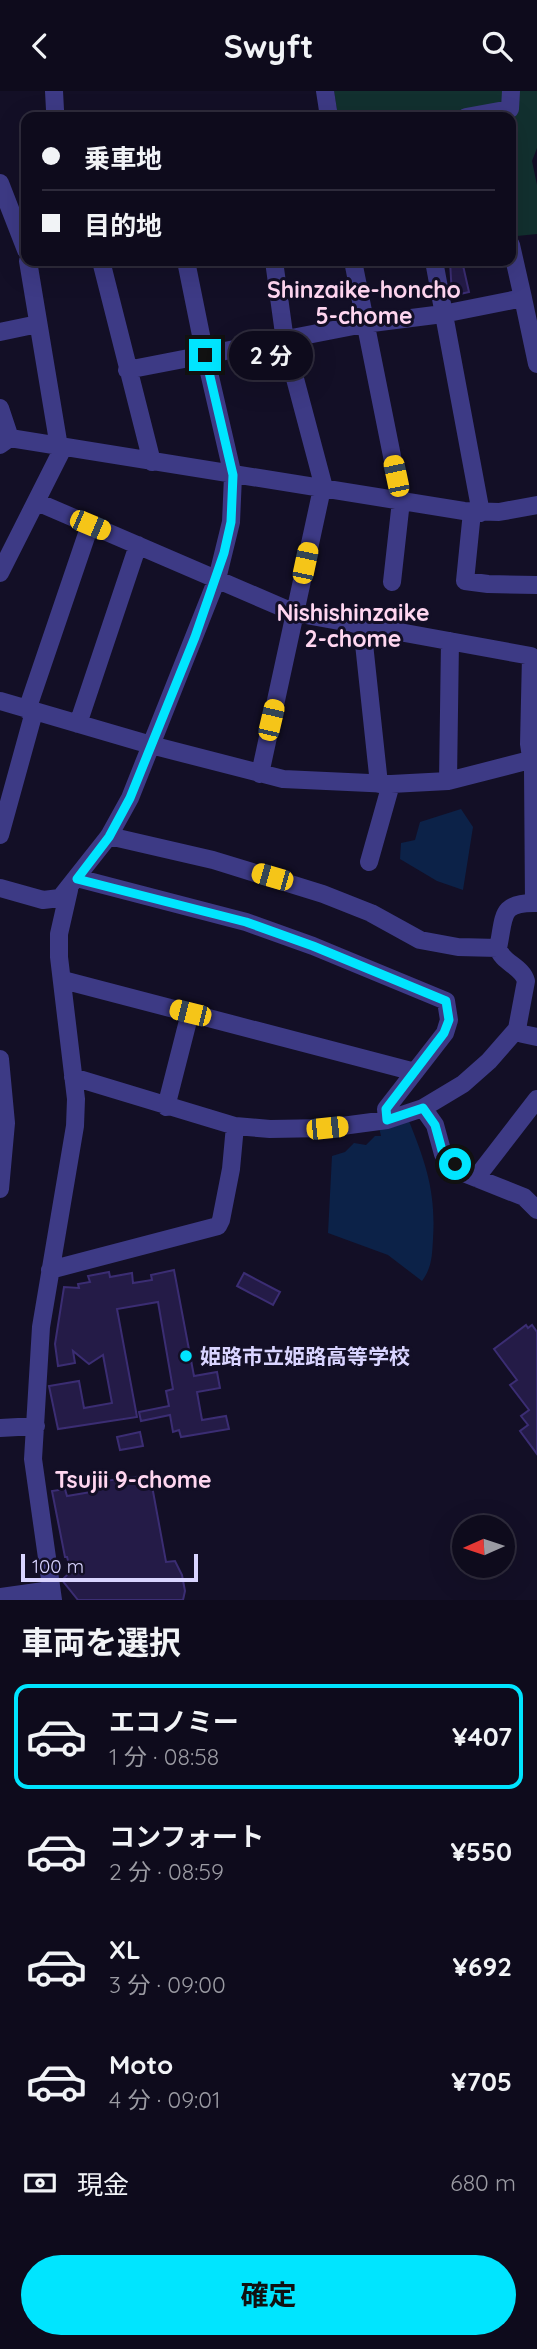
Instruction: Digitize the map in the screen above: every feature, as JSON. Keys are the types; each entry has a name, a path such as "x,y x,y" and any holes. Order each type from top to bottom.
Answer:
{"street":[{"path":"54,91 55,110"},
{"path":"325,91 328,112"},
{"path":"494,112 510,109 511,91"},
{"path":"0,183 21,237"},
{"path":"2,560 37,502 61,448 29,266"},
{"path":"102,266 152,462"},
{"path":"0,888 51,901 60,898 109,837 125,808 217,579 231,522 233,475 187,266"},
{"path":"260,774 323,484 285,341 275,266"},
{"path":"355,266 364,324 401,501 393,582"},
{"path":"435,266 476,513 465,581 537,585"},
{"path":"516,266 537,363"},
{"path":"127,370 364,324 443,314 523,298"},
{"path":"0,332 38,324"},
{"path":"0,408 5,441 476,513 537,505"},
{"path":"37,502 295,613 531,656 535,900 515,903 507,909 499,954 525,974 526,981 517,1029 489,1061 463,1084 423,1108 387,1120 327,1128 270,1129 235,1126 74,1077"},
{"path":"0,835 30,711 90,525"},
{"path":"78,724 138,545"},
{"path":"362,625 385,784 369,862"},
{"path":"448,781 450,641"},
{"path":"0,701 151,745 284,779 385,784 448,781 533,761"},
{"path":"109,837 213,860 323,894 371,913 420,940 458,947 498,948"},
{"path":"0,1597 52,1595 33,1459 41,1327 75,1126 74,1077 59,934 73,884"},
{"path":"73,884 246,922 313,946 446,1001 449,1020 444,1033 386,1109 387,1120"},
{"path":"63,981 415,1072"},
{"path":"166,1107 190,1013"},
{"path":"517,1029 523,1034 537,1037"},
{"path":"0,1059 6,1130 0,1189"},
{"path":"476,1178 537,1099"},
{"path":"423,1108 435,1125 443,1154 466,1174 524,1197 537,1210"},
{"path":"50,1270 218,1226 231,1169 235,1126"},
{"path":"0,1428 36,1426"}],"green space":[{"path":"334,91 537,91 537,148 532,161 537,185 537,234 516,235 516,112 509,112 505,103 452,112 337,112"}],"water":[{"path":"461,809 473,827 463,890 437,881 400,859 401,843 415,840 420,822"},
{"path":"409,1121 425,1165 433,1207 432,1256 422,1281 388,1255 328,1233 332,1156 345,1152 354,1143 366,1145 375,1136 381,1136 379,1127"}],"building":[{"path":"450,266 463,266 469,292 452,296"},
{"path":"174,1270 194,1376 217,1372 220,1388 197,1392 202,1420 226,1416 229,1429 181,1437 179,1430 173,1432 170,1415 141,1421 139,1412 169,1406 166,1391 173,1389 158,1302 117,1309 137,1417 58,1429 49,1386 79,1381 84,1408 112,1403 103,1355 89,1364 73,1351 75,1363 58,1366 55,1344 64,1287 79,1288 78,1284 90,1282 88,1276 109,1272 110,1277 132,1273 133,1283 152,1280 151,1275"},
{"path":"244,1273 280,1292 273,1305 237,1286"},
{"path":"526,1325 528,1328 532,1325 537,1332 537,1454 520,1431 528,1425 521,1416 529,1410 510,1385 517,1380 494,1349"},
{"path":"140,1432 143,1446 120,1450 117,1437"},
{"path":"150,1475 166,1562 175,1561 182,1575 185,1591 183,1600 78,1600 62,1580 71,1571 65,1557 52,1491 65,1489 67,1496 91,1492 89,1483"}],"place":[{"name":"姫路市立姫路高等学校","path":"186,1356"}],"district":[{"name":"Shinzaike-honcho 5-chome","path":"364,302"},
{"name":"Nishishinzaike 2-chome","path":"353,625"},
{"name":"Tsujii 9-chome","path":"133,1479"}],"route":[{"path":"205,355 233,475 231,522 224,553 195,637 130,798 109,837 77,879 246,922 313,946 446,1001 449,1020 444,1033 386,1109 387,1120 423,1108 435,1125 443,1154 455,1164"}]}
